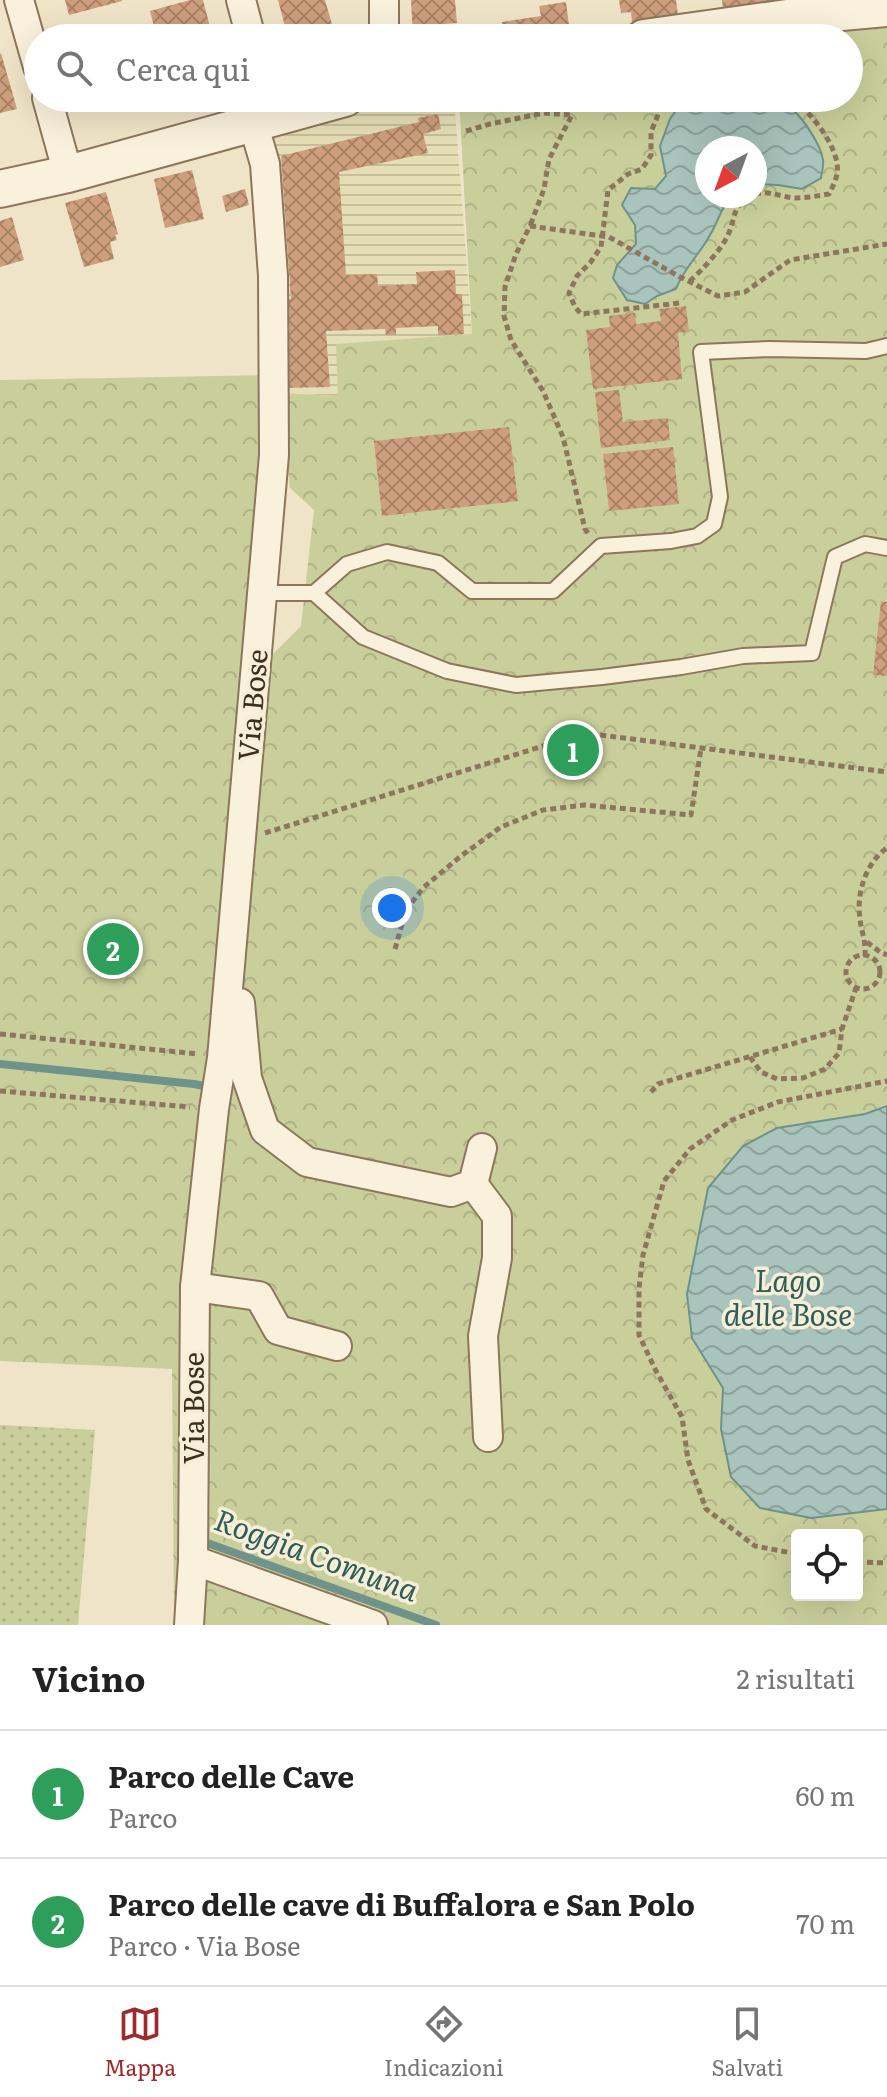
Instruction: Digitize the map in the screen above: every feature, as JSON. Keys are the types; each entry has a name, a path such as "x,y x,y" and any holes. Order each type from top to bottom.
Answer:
{"street":[{"path":"19,0 26,24"},
{"path":"241,0 247,24"},
{"path":"384,0 384,24"},
{"path":"744,24 887,8"},
{"path":"51,112 68,174"},
{"path":"0,189 68,174 264,113"},
{"name":"Via Bose","path":"189,1625 193,1560 195,1287 222,1058 274,455 273,276 264,113"},
{"path":"233,936 247,1078 265,1130 307,1162 451,1192 473,1184"},
{"path":"473,1184 482,1148"},
{"path":"473,1184 497,1216 497,1258 483,1336 488,1437"},
{"path":"195,1287 259,1296 278,1330 337,1346"},
{"path":"193,1560 373,1625"}],"lane":[{"path":"263,593 314,593 347,564 387,552 438,563 472,591 553,591 601,546 697,536 714,524 720,497 701,352 769,349 866,351 887,346"},
{"path":"314,593 363,637 447,671 516,685 633,673 743,656 812,653 835,557 865,544 887,548"}],"path":[{"path":"659,112 651,132 651,155 642,169 628,174 608,190 601,247 577,276 569,293 581,314 680,303"},
{"path":"767,192 791,198 820,196 829,194 837,180 837,163 817,123 808,112"},
{"path":"466,131 544,113 572,115 549,159 544,189 516,254 505,287 504,316 511,340 543,391 563,437 585,529 601,546"},
{"path":"689,282 728,235 738,208"},
{"path":"530,226 609,237 718,296 745,292 790,260 887,244"},
{"path":"241,838 572,737 601,735 887,772"},
{"path":"395,949 406,910 424,887 501,827 543,810 585,805 691,815 701,748"},
{"path":"865,956 866,941 859,917 860,892 869,869 887,848"},
{"path":"866,941 887,955"},
{"path":"865,956 878,965 879,977 872,986 861,989 848,980 846,970 855,957 865,956"},
{"path":"878,965 887,962"},
{"path":"750,1057 761,1072 777,1079 803,1078 825,1069 839,1053 842,1029 856,988"},
{"path":"651,1092 658,1084 842,1029"},
{"path":"0,1034 222,1058"},
{"path":"791,1553 755,1546 706,1509 688,1460 682,1417 639,1335 643,1255 664,1181 690,1149 732,1120 778,1102 887,1081"},
{"path":"0,1091 214,1109"},
{"path":"863,1562 887,1563"}],"shaded area":[{"path":"359,112 455,112 472,334 337,344 338,396 281,393 272,134"}],"green space":[{"path":"887,27 887,1625 174,1625 172,1369 0,1361 0,380 272,375 218,1120 231,1102 265,662 301,626 314,510 290,488 281,393 338,396 336,344 472,334 460,112 863,112 863,28"},
{"path":"0,1425 95,1430 78,1625 0,1625"}],"water":[{"path":"675,112 795,112 818,145 823,162 821,178 802,189 767,185 767,136 695,136 695,208 724,208 676,289 645,304 627,300 613,278 617,265 636,244 635,225 622,205 631,188 655,189 666,176 660,146"},
{"name":"Lago delle Bose","path":"887,1106 887,1509 811,1518 760,1508 731,1477 721,1429 723,1388 692,1338 687,1294 708,1188 743,1146 777,1128 865,1114"}],"building":[{"path":"65,0 122,0 122,1 69,15"},
{"path":"190,0 203,0 209,24 153,24 150,11"},
{"path":"278,0 325,0 332,24 284,24"},
{"path":"411,0 455,0 457,23 412,24"},
{"path":"619,0 676,0 678,16 632,23 631,12 621,13"},
{"path":"722,0 774,0 774,3 723,10"},
{"path":"566,2 569,24 502,24 541,16 539,6"},
{"path":"0,54 17,109 0,113"},
{"path":"438,114 441,129 423,134 428,153 339,172 346,275 377,274 378,286 417,284 416,272 455,270 456,294 462,294 464,334 438,335 438,326 396,328 396,335 386,335 385,329 326,331 330,387 283,388 280,299 291,299 281,156 419,122 418,118"},
{"path":"192,170 204,219 165,228 154,179"},
{"path":"245,189 249,205 226,212 222,196"},
{"path":"106,192 118,234 115,235 117,240 110,242 114,259 84,267 65,203"},
{"path":"12,217 24,260 0,267 0,221"},
{"path":"686,306 689,332 678,333 682,379 593,389 586,330 610,327 609,316 635,313 636,324 661,321 659,309"},
{"path":"619,390 623,422 668,418 670,440 601,448 595,392"},
{"path":"509,427 518,501 382,516 374,441"},
{"path":"673,447 679,504 609,511 603,454"},
{"path":"881,601 887,602 887,676 873,675"}],"waterway":[{"name":"Roggia Comuna","path":"0,1064 214,1088"},
{"name":"Roggia Comuna","path":"199,1540 436,1625"}],"place":[{"name":"Parco delle Cave","path":"573,750"},
{"name":"Parco delle cave di Buffalora e San Polo","path":"113,949"}]}
